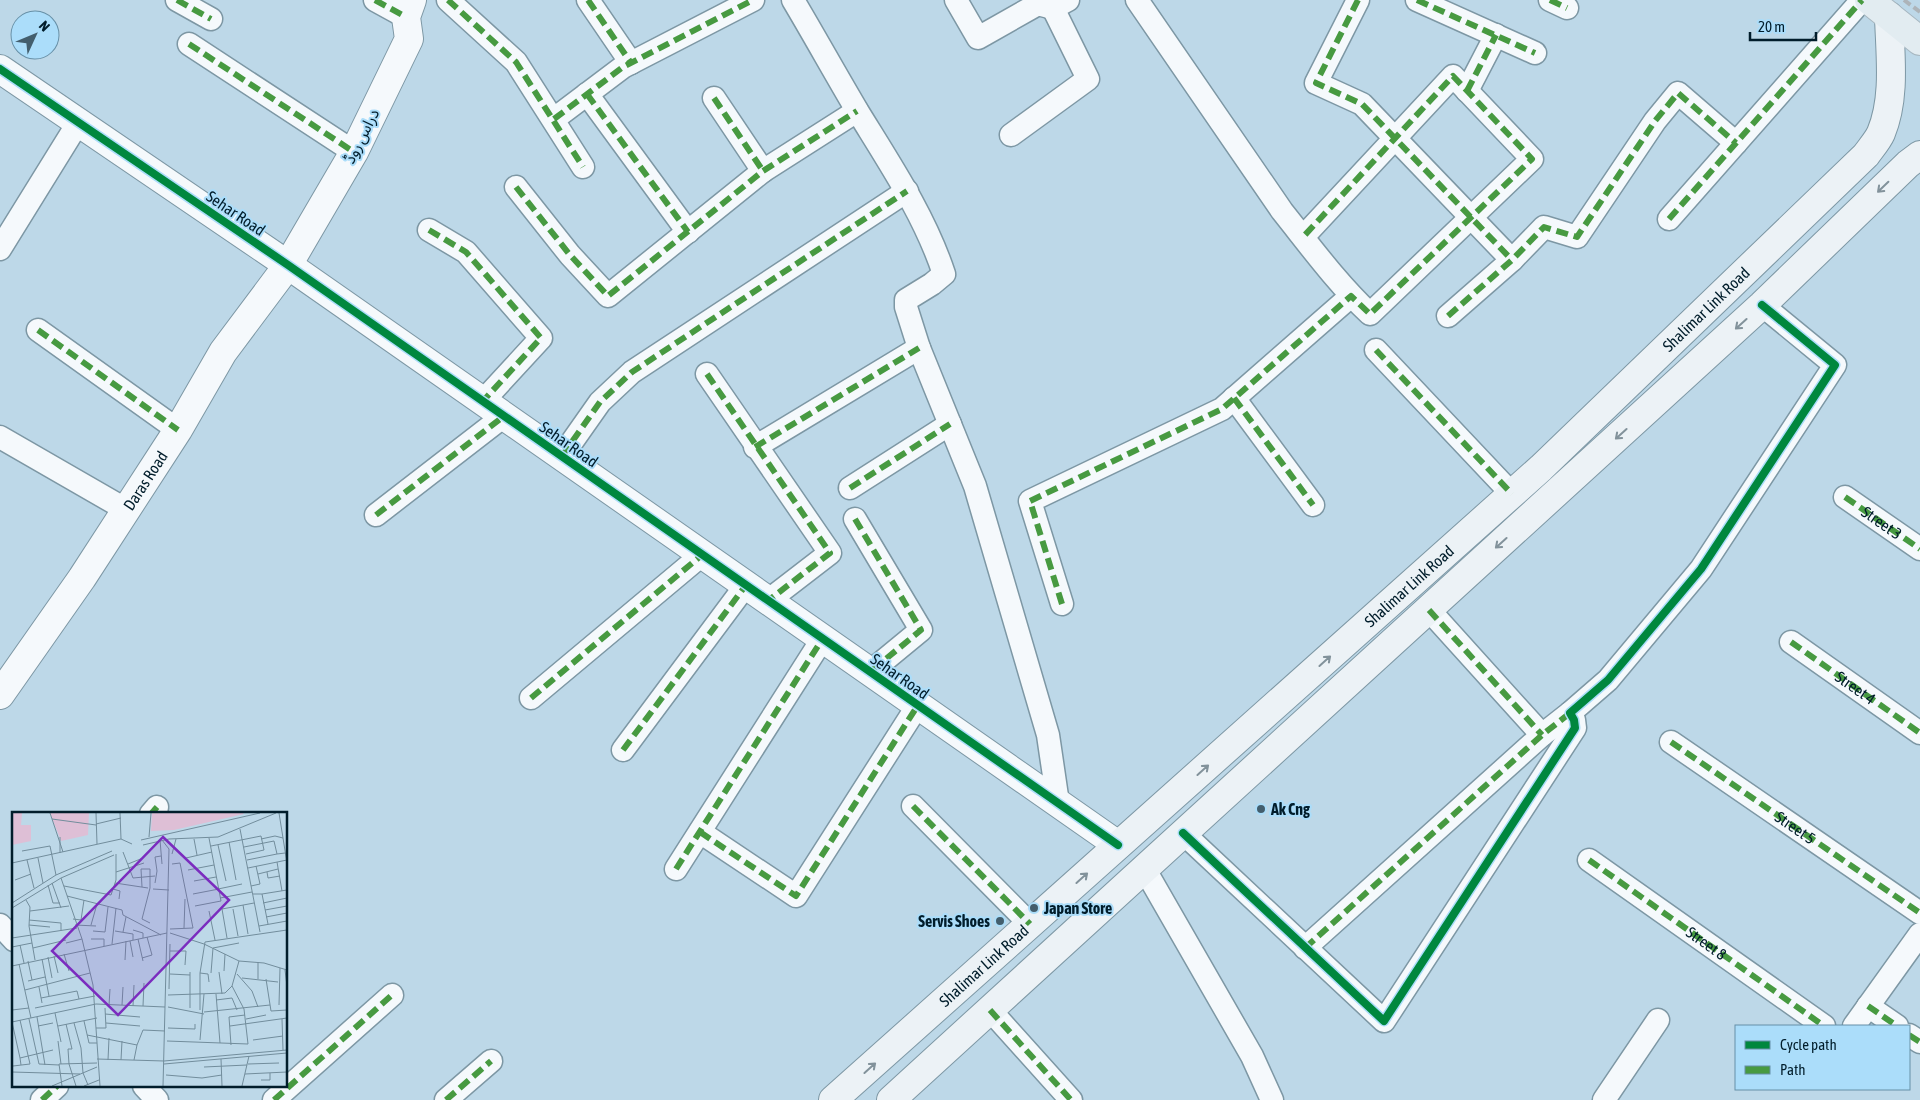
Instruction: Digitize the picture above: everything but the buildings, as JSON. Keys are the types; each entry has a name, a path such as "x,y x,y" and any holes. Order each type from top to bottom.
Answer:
{"main road":[{"path":"1879,8 1920,41"},
{"name":"Shalimar Link Road","path":"833,1100 1542,468 1866,155 1881,134 1886,116 1891,67 1879,8"},
{"name":"Shalimar Link Road","path":"891,1100 1762,305 1901,170 1920,156"},
{"path":"1453,547 1472,569"}],"street":[{"path":"177,0 211,19"},
{"path":"375,0 409,9"},
{"path":"448,0 516,62 583,167"},
{"path":"588,0 631,62"},
{"path":"554,119 631,62 753,0"},
{"path":"793,0 857,111 907,191 944,274 906,300 906,307 919,348 976,486 1048,735 1058,803"},
{"path":"956,0 978,38 1038,4 1060,4 1088,79 1011,134"},
{"path":"1137,0 1282,211 1303,237 1351,296 1370,314 1532,159 1453,76 1303,237"},
{"path":"1358,0 1316,83 1362,104 1512,260"},
{"path":"1417,0 1535,53"},
{"path":"1669,219 1862,0"},
{"name":"دراس روڈ","path":"288,265 354,152 409,40 409,9"},
{"path":"1467,91 1496,35"},
{"path":"188,44 354,152"},
{"name":"Sehar Road","path":"0,69 288,265 1118,845"},
{"path":"1448,316 1512,260 1544,227 1577,237 1655,121 1678,93 1736,143"},
{"path":"587,94 688,232"},
{"path":"714,98 763,171"},
{"path":"516,187 570,255 608,296 763,171 857,111"},
{"path":"0,249 78,122"},
{"path":"562,456 600,402 632,372 907,191"},
{"path":"376,515 494,408 542,338 466,252 429,230"},
{"name":"Daras Road","path":"0,695 82,578 178,430 223,352 288,265"},
{"path":"1062,604 1030,500 1222,409 1351,296"},
{"path":"1304,948 1542,735 1608,680 1701,569 1835,365 1762,305"},
{"path":"38,330 178,430"},
{"path":"756,447 919,348"},
{"path":"1376,350 1512,494"},
{"path":"707,374 830,553 768,600"},
{"path":"1234,398 1313,505"},
{"path":"850,488 950,424"},
{"path":"0,437 125,509"},
{"name":"Street 3","path":"1844,497 1920,549"},
{"path":"855,519 921,630 870,672"},
{"path":"530,698 703,554"},
{"path":"622,750 746,585"},
{"path":"1429,610 1542,735"},
{"path":"676,869 822,638"},
{"name":"Street 4","path":"1791,642 1920,733"},
{"path":"700,832 796,896 918,705"},
{"path":"1183,833 1384,1021 1575,728 1570,712"},
{"name":"Street 5","path":"1671,742 1920,913"},
{"path":"913,806 1030,924"},
{"name":"Street 8","path":"1589,860 1823,1025"},
{"path":"1144,868 1252,1056 1272,1100"},
{"path":"0,925 12,938"},
{"path":"1855,1025 1920,934"},
{"path":"288,1088 392,995"},
{"path":"1868,1006 1896,1025"},
{"path":"990,1010 1071,1100"},
{"path":"1604,1100 1658,1020"},
{"path":"446,1100 491,1061"},
{"path":"42,1100 55,1088"},
{"path":"146,1088 157,1100"},
{"path":"274,1100 287,1088"}],"railway":[{"path":"1904,0 1920,12"}],"marked path":[{"path":"177,0 211,19"},
{"path":"375,0 406,17"},
{"path":"448,0 516,62 583,167"},
{"path":"588,0 631,63"},
{"path":"554,119 623,67 753,0"},
{"path":"1358,0 1316,83 1362,104 1512,260"},
{"path":"1417,0 1535,53"},
{"path":"1550,0 1567,8"},
{"path":"1669,219 1862,0"},
{"path":"1467,91 1496,35"},
{"path":"189,44 354,152"},
{"path":"1062,604 1030,501 1222,409 1351,296 1370,314 1532,159 1453,76 1303,237"},
{"path":"1448,316 1512,260 1544,227 1577,237 1655,121 1678,93 1736,143"},
{"path":"587,94 688,232"},
{"path":"714,98 763,171"},
{"path":"516,187 570,255 608,296 763,171 857,111"},
{"path":"562,456 600,402 632,372 907,191"},
{"path":"429,230 466,252 541,338 483,401"},
{"path":"38,330 178,430"},
{"path":"755,447 919,348"},
{"path":"1376,350 1512,494"},
{"path":"707,374 830,553 769,600"},
{"path":"1234,398 1313,505"},
{"path":"376,515 504,416"},
{"path":"850,488 950,424"},
{"path":"1845,497 1920,549"},
{"path":"855,519 921,630 870,672"},
{"path":"531,698 703,554"},
{"path":"623,750 746,585"},
{"path":"1429,610 1542,735"},
{"path":"676,869 823,638"},
{"path":"1791,642 1920,733"},
{"path":"700,832 796,896 918,705"},
{"path":"1305,948 1542,735 1570,713"},
{"path":"1671,742 1920,913"},
{"path":"913,806 1030,924"},
{"path":"153,812 157,807"},
{"path":"1589,860 1823,1025"},
{"path":"288,1088 392,995"},
{"path":"1868,1006 1896,1025"},
{"path":"990,1010 1071,1100"},
{"path":"1910,1036 1920,1042"},
{"path":"446,1100 491,1061"},
{"path":"42,1100 55,1088"},
{"path":"274,1100 287,1088"}],"cycle path":[{"path":"0,69 288,265 1118,845"},
{"path":"1183,833 1384,1021 1575,728 1574,720 1570,713 1608,680 1701,569 1835,365 1762,305"}],"place":[{"name":"Ak Cng","path":"1261,809"},
{"name":"Japan Store","path":"1034,908"},
{"name":"Servis Shoes","path":"1000,921"}]}
